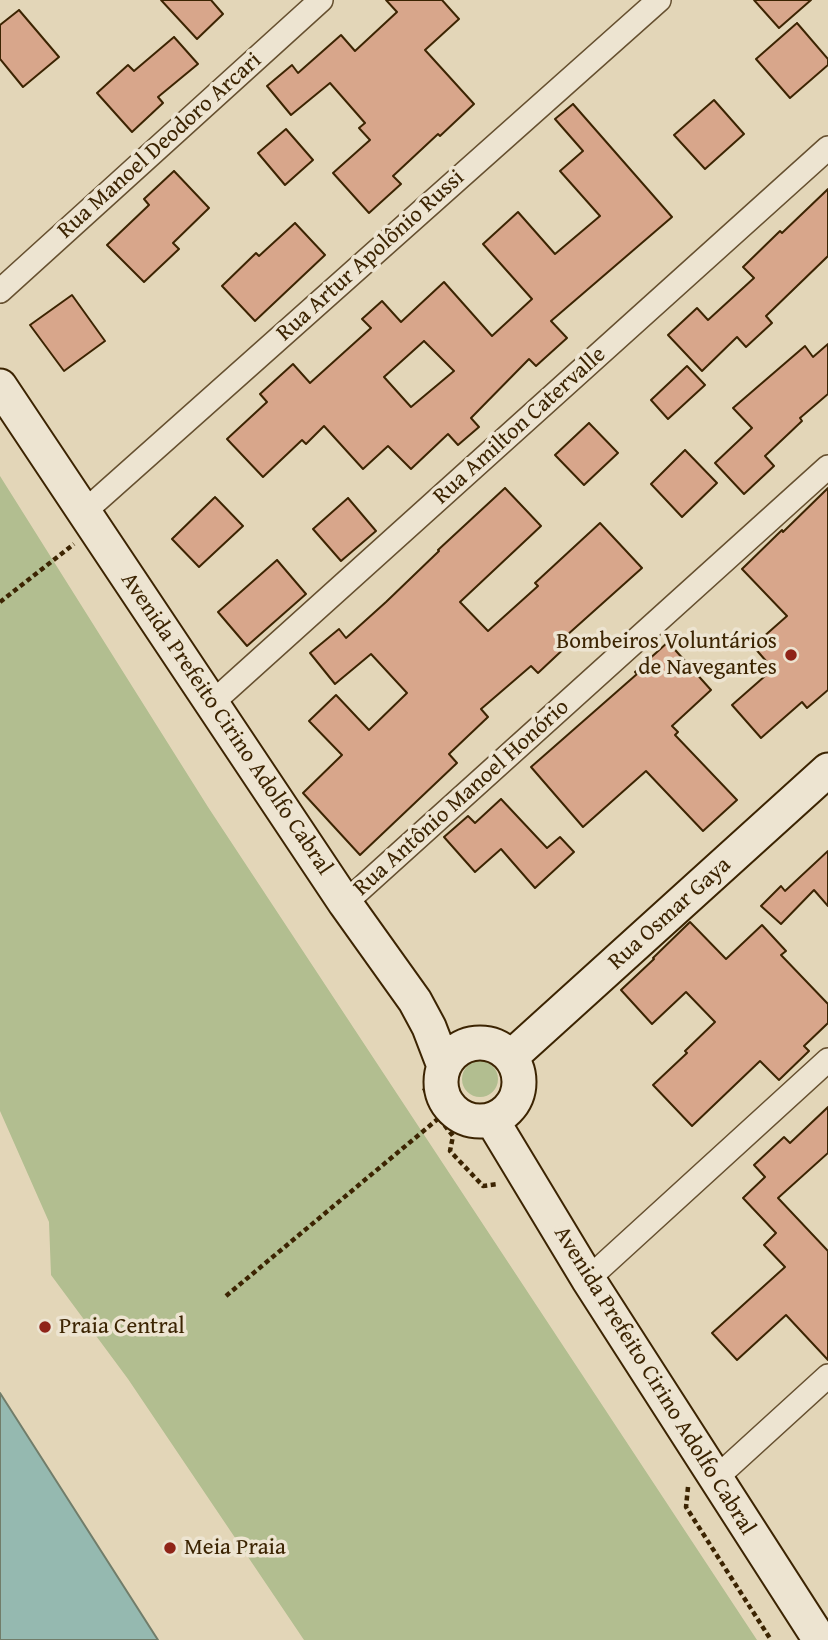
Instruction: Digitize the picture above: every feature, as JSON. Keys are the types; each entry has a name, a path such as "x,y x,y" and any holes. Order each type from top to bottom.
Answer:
{"main road":[{"name":"Avenida Prefeito Cirino Adolfo Cabral","path":"0,386 82,526 212,703 345,903 415,1001 429,1027 444,1066"},
{"name":"Rua Osmar Gaya","path":"511,1057 828,770"},
{"path":"481,1042 492,1044 511,1057 520,1081 512,1105 503,1114 483,1122 465,1119 450,1109 442,1096 440,1081 444,1066 459,1048 481,1042"},
{"name":"Avenida Prefeito Cirino Adolfo Cabral","path":"492,1120 587,1279 820,1640"}],"street":[{"name":"Rua Manoel Deodoro Arcari","path":"0,291 321,0"},
{"name":"Rua Artur Apolônio Russi","path":"82,526 659,0"},
{"name":"Rua Amilton Catervalle","path":"212,703 828,148"},
{"name":"Rua Antônio Manoel Honório","path":"345,903 828,467"},
{"path":"587,1279 828,1060"},
{"path":"715,1479 828,1376"}],"path":[{"path":"0,602 82,526"},
{"path":"226,1296 439,1118"}],"green space":[{"path":"0,476 208,807 757,1640 304,1640 128,1379 51,1275 49,1222 0,1111"},
{"path":"480,1061 493,1066 498,1079 493,1092 480,1097 467,1092 462,1079 467,1066"}],"water":[{"path":"0,1393 158,1640 0,1640"}],"building":[{"path":"161,0 211,0 223,14 197,39"},
{"path":"386,0 442,0 459,19 425,50 474,104 393,176 401,184 369,213 333,173 370,140 359,128 365,123 330,83 291,115 267,86 292,65 298,73 341,35 355,51 397,12"},
{"path":"754,0 811,0 779,28"},
{"path":"19,10 59,57 23,87 0,59 0,25"},
{"path":"797,23 828,59 828,65 790,98 756,59"},
{"path":"174,37 198,64 158,97 163,103 132,132 97,93 128,65 134,71"},
{"path":"714,100 744,134 705,169 674,135"},
{"path":"573,104 672,217 551,321 567,338 536,366 529,359 471,418 479,427 458,445 448,434 411,469 388,446 363,469 324,426 306,444 302,440 263,477 227,439 267,402 260,394 293,364 310,383 371,328 362,319 382,301 401,322 444,282 492,336 532,299 483,244 518,212 555,254 600,216 560,171 583,151 555,119","holes":["424,341 454,371 411,407 384,377"]},
{"path":"286,129 313,160 285,185 258,153"},
{"path":"174,171 209,208 173,243 179,249 144,282 107,245 149,205 144,199"},
{"path":"828,189 828,256 766,316 772,323 746,347 737,337 702,371 668,335 697,308 708,320 754,278 743,267"},
{"path":"295,223 325,255 255,321 222,286 256,253 259,256"},
{"path":"72,295 105,341 64,371 30,325"},
{"path":"828,344 828,394 800,418 802,421 765,456 774,466 744,494 715,463 752,428 733,408 805,346 813,357"},
{"path":"687,366 705,385 668,419 651,400"},
{"path":"589,423 618,453 584,485 555,455"},
{"path":"685,450 717,483 682,517 651,484"},
{"path":"505,488 541,526 460,602 488,631 538,586 535,583 600,523 642,568 566,636 571,642 538,673 531,666 481,709 488,717 449,754 457,763 360,855 303,793 342,755 309,721 336,695 369,730 407,693 371,654 335,684 310,653 339,629 346,638"},
{"path":"828,488 828,690 807,708 802,702 761,738 732,705 773,669 753,646 787,616 742,569"},
{"path":"215,497 243,526 199,567 172,539"},
{"path":"348,498 376,531 341,561 313,529"},
{"path":"277,560 306,594 247,646 218,612"},
{"path":"668,642 711,690 672,726 678,732 675,735 737,800 703,831 646,771 583,827 531,767 637,674 635,672"},
{"path":"501,799 547,848 560,837 574,852 535,888 501,849 475,872 444,837 468,816 475,823"},
{"path":"828,851 828,906 814,890 781,924 761,906 781,886 785,891"},
{"path":"690,922 726,959 762,925 786,951 781,955 828,1004 828,1023 804,1046 809,1051 779,1080 760,1061 692,1126 653,1085 715,1022 686,992 652,1024 621,990"},
{"path":"828,1107 828,1153 778,1198 828,1251 828,1360 786,1315 737,1360 712,1333 785,1267 764,1245 776,1233 743,1198 765,1177 754,1165 784,1137 790,1143"}],"place":[{"name":"Bombeiros Voluntários de Navegantes","path":"791,655"},
{"name":"Praia Central","path":"45,1327"},
{"name":"Meia Praia","path":"170,1548"}]}
